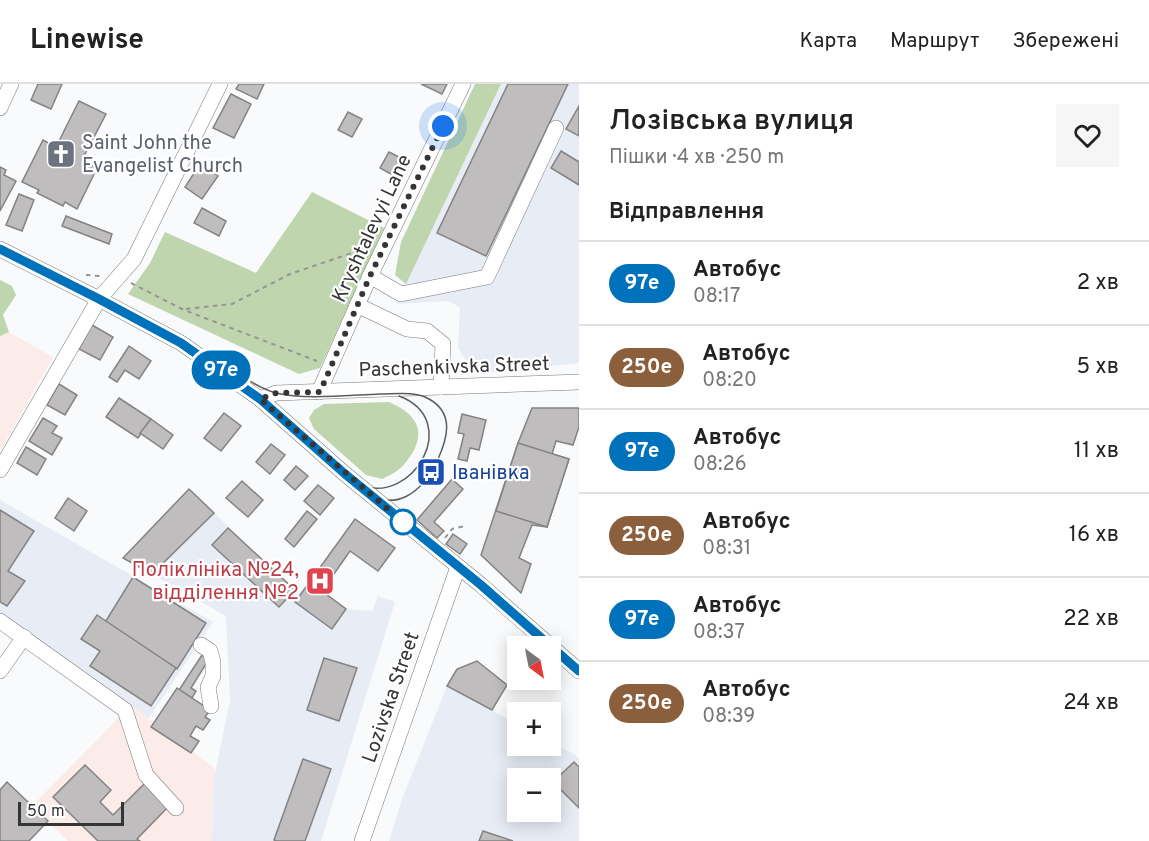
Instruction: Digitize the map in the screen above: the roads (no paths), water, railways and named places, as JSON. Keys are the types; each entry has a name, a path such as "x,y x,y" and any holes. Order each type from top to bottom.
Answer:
{"street":[{"path":"0,108 11,84"},
{"path":"0,470 99,299 134,259 220,84"},
{"name":"Kryshtalevyi Lane","path":"320,392 370,276 463,84"},
{"path":"370,276 401,294 487,277 556,128"},
{"path":"0,249 181,343 260,399 579,671"},
{"path":"357,305 407,329 427,331 442,344 441,387"},
{"name":"Paschenkivska Street","path":"260,399 276,393 579,382"},
{"name":"Lozivska Street","path":"362,841 458,567"},
{"path":"0,621 125,711 147,775 176,808"},
{"path":"0,671 24,637"},
{"path":"201,645 210,651 213,662 213,676 208,687 211,706"}],"tram line":[{"path":"0,245 156,324 272,392 313,397 405,394 424,396 442,411 447,426 438,459 424,482 406,496 396,500 373,497 360,490 272,412 217,370 138,323 0,253"},
{"path":"360,485 380,488 397,483 413,472 423,457 429,440 427,423 418,408 399,396"}],"place":[{"name":"Saint John the Evangelist Church","path":"61,154"},
{"name":"Іванівка","path":"431,472"},
{"name":"Поліклініка №24, відділення №2","path":"320,581"}]}
